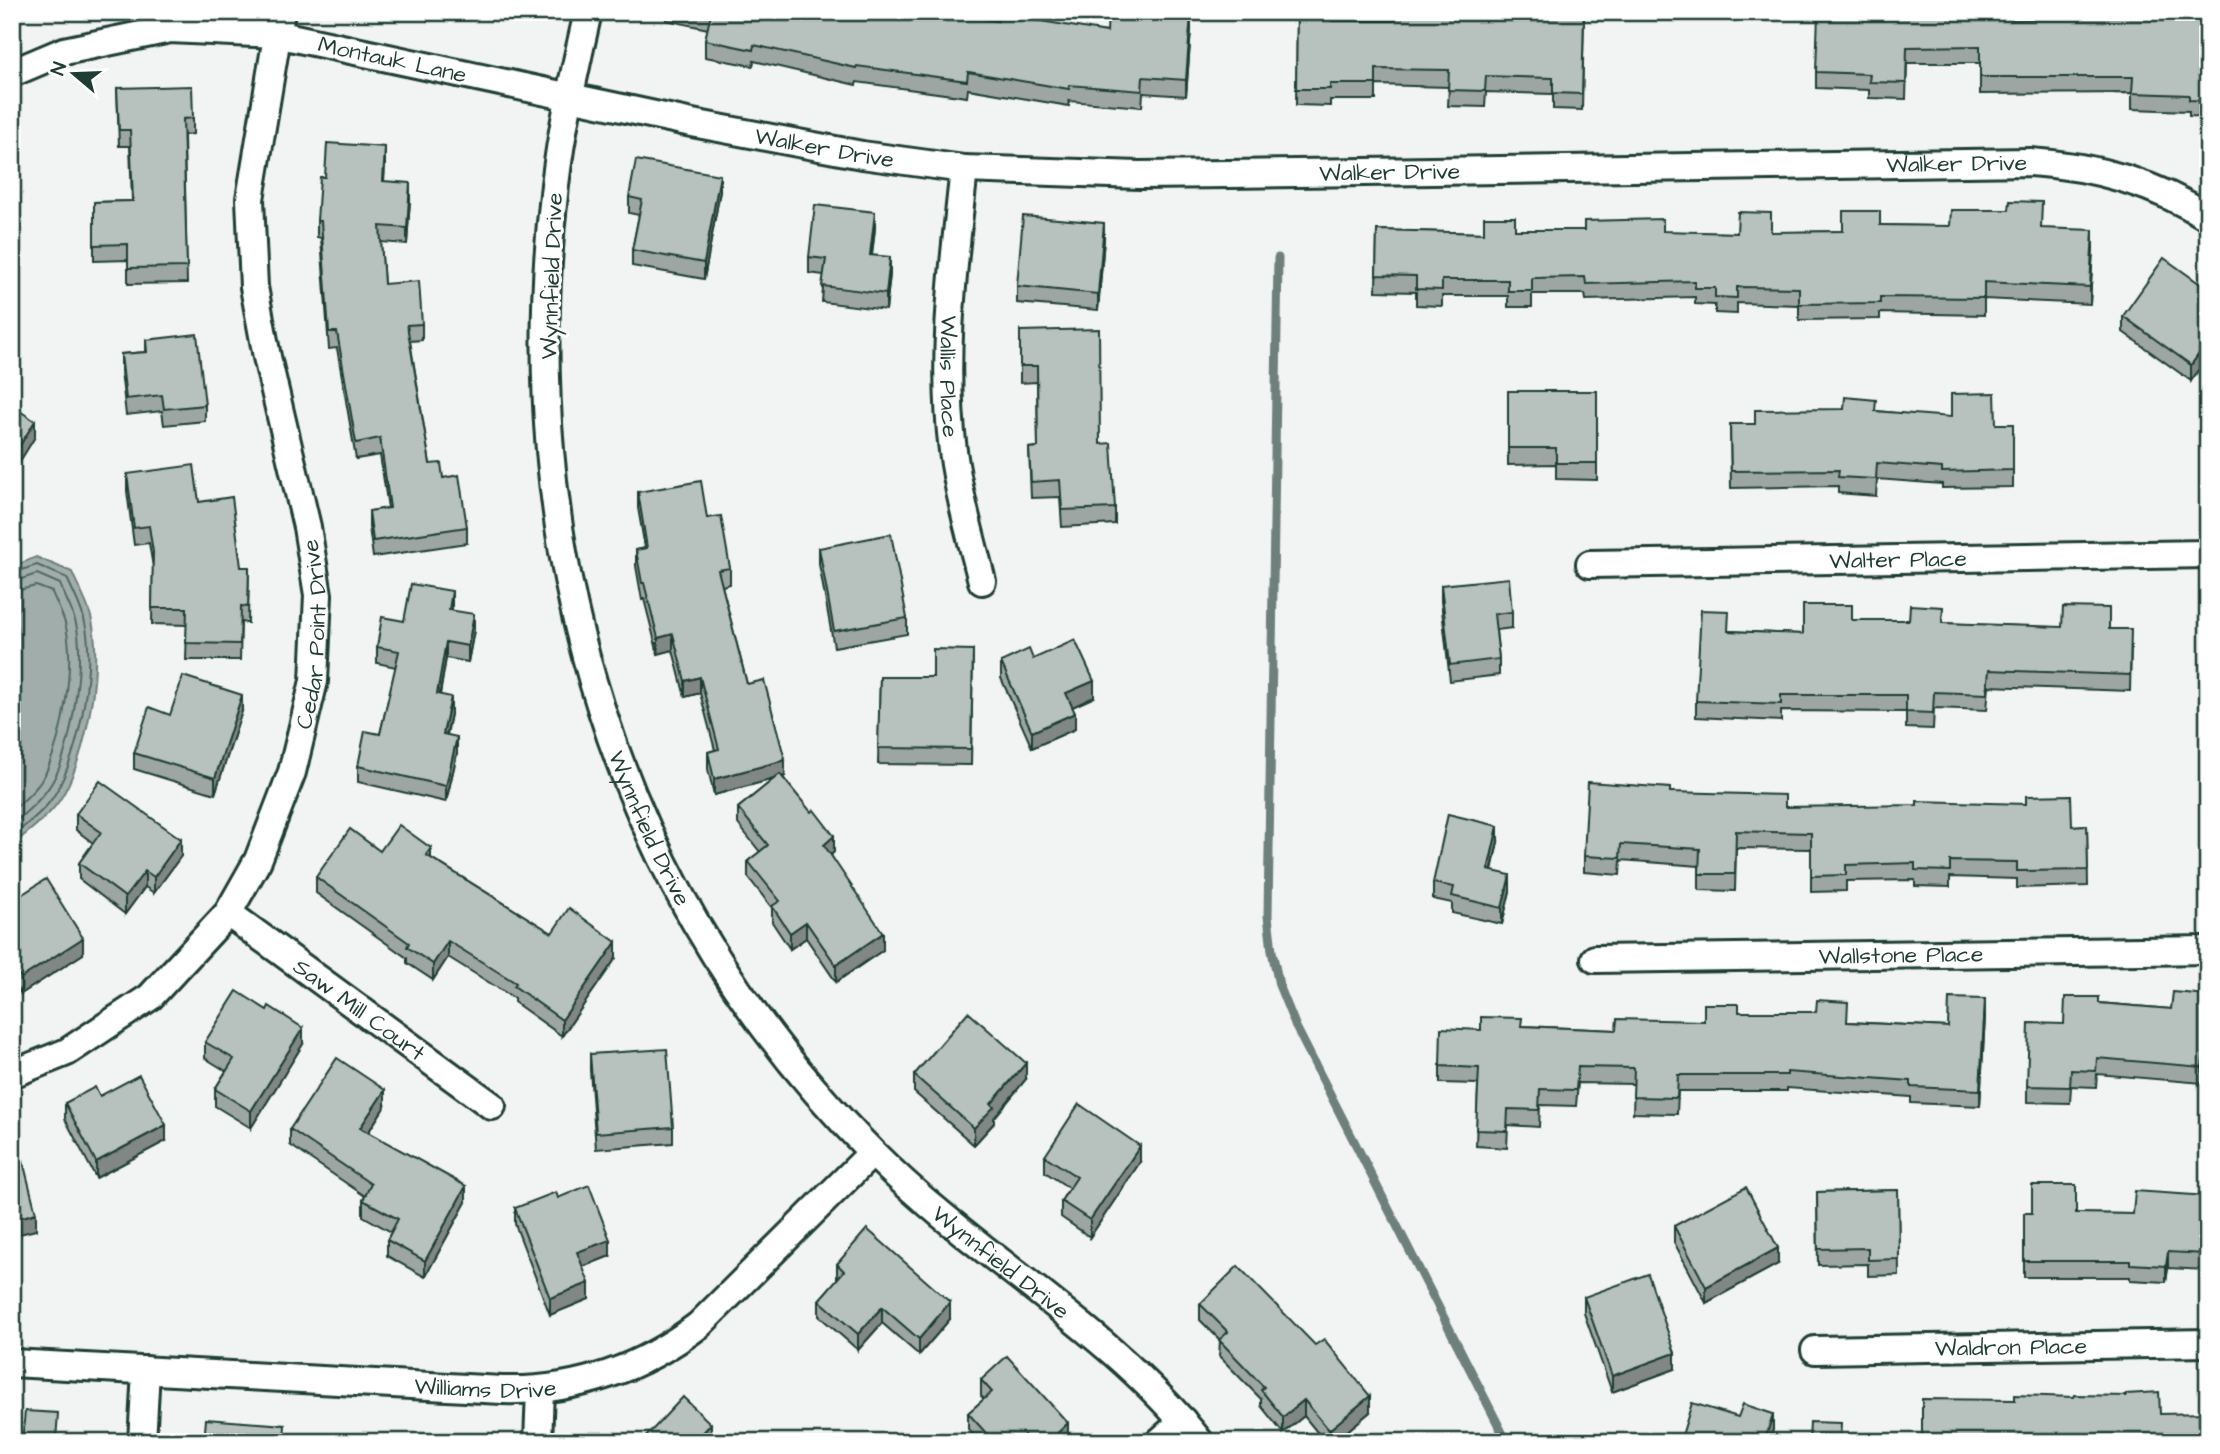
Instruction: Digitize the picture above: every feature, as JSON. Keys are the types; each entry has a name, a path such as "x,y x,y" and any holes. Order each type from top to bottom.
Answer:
{"street":[{"name":"Wynnfield Drive","path":"588,12 569,97 558,164 551,233 547,316 550,458 561,548 573,608 609,735 632,793 660,856 708,943 746,1001 818,1095 872,1153 941,1216 1088,1329 1129,1365 1200,1442"},
{"name":"Montauk Lane","path":"12,73 64,51 170,29 279,23 569,97"},
{"name":"Cedar Point Drive","path":"12,1074 67,1052 150,997 228,913 258,860 292,772 314,681 318,595 307,527 267,357 254,287 250,199 279,23"},
{"name":"Walker Drive","path":"569,97 765,138 964,169 1216,174 2030,162 2082,167 2132,180 2179,200 2208,217"},
{"name":"Wallis Place","path":"964,169 949,321 949,398 953,450 982,581"},
{"name":"Walter Place","path":"1590,564 2208,554"},
{"name":"Saw Mill Court","path":"228,913 492,1106"},
{"name":"Wallstone Place","path":"1595,959 2208,950"},
{"name":"Williams Drive","path":"12,1363 502,1390 540,1390 580,1383 655,1355 685,1336 715,1310 872,1153"},
{"name":"Waldron Place","path":"1815,1350 2208,1343"},
{"path":"142,1442 146,1370"},
{"path":"538,1442 540,1390"},
{"path":"1159,1442 1183,1421"}],"water":[{"path":"36,557 72,572 86,602 95,641 93,692 82,747 64,794 47,815 12,846 12,567"}],"building":[{"path":"707,12 935,12 998,21 999,14 1107,32 1108,12 1191,13 1186,80 1143,77 1142,91 1069,85 1069,89 968,72 967,81 857,66 856,68 754,45 753,50 705,40 711,13"},
{"path":"1297,12 1332,12 1332,21 1395,21 1395,12 1562,12 1562,16 1584,16 1582,94 1553,93 1553,78 1486,76 1485,91 1448,90 1449,70 1376,69 1376,84 1330,84 1330,89 1296,89"},
{"path":"1852,12 2012,12 2012,20 2135,16 2208,18 2208,101 2189,100 2189,95 2132,93 2133,77 1980,77 1980,46 1907,47 1906,83 1869,82 1870,74 1816,72 1818,13 1851,15"},
{"path":"192,86 193,118 183,119 187,267 128,268 128,244 94,245 94,202 133,201 130,130 119,130 117,88"},
{"path":"327,143 385,147 383,181 410,183 407,228 380,226 384,284 419,281 422,324 407,325 430,464 441,463 443,478 459,475 467,527 373,541 369,511 390,508 380,438 356,443 337,332 329,332 321,221 317,221 320,177 325,177"},
{"path":"636,160 720,175 704,263 632,250 642,200 629,197"},
{"path":"2010,201 2042,202 2041,228 2093,230 2090,287 1984,282 1984,298 1880,297 1880,303 1799,304 1799,288 1737,287 1737,298 1715,297 1715,288 1695,288 1695,281 1586,284 1585,277 1532,278 1532,291 1508,291 1508,280 1442,280 1442,290 1416,289 1416,276 1376,275 1377,230 1484,233 1484,217 1515,217 1515,230 1584,230 1584,221 1663,219 1663,231 1737,233 1738,212 1771,213 1771,232 1843,231 1843,211 1880,211 1880,225 1950,226 1951,210 2009,210"},
{"path":"815,205 875,212 870,255 890,257 886,294 822,286 826,259 809,257"},
{"path":"1023,216 1104,223 1098,294 1017,286"},
{"path":"2164,258 2206,288 2208,285 2208,341 2191,365 2123,316"},
{"path":"1099,329 1100,444 1111,443 1115,508 1062,510 1060,480 1031,482 1029,448 1038,447 1037,366 1020,366 1020,331"},
{"path":"197,334 205,405 164,409 162,395 126,399 121,354 147,352 146,340"},
{"path":"1508,391 1597,391 1597,463 1556,463 1556,448 1508,448"},
{"path":"1995,393 1996,424 2013,424 2013,470 1942,472 1942,468 1877,463 1876,479 1838,477 1839,470 1731,471 1730,424 1755,424 1755,410 1844,409 1845,397 1876,400 1875,411 1951,417 1951,394"},
{"path":"12,406 35,421 12,458"},
{"path":"194,465 199,502 232,497 241,567 249,567 248,607 241,606 240,644 186,643 187,608 152,608 153,552 149,526 134,528 127,474"},
{"path":"701,481 707,518 721,516 730,568 718,570 747,684 764,680 785,760 714,779 708,752 719,749 700,677 685,681 673,634 658,638 642,583 636,550 647,548 638,492"},
{"path":"891,534 907,618 834,631 819,548"},
{"path":"1509,578 1512,612 1494,614 1499,659 1450,665 1441,585"},
{"path":"411,584 452,591 449,610 474,614 468,646 446,642 437,694 451,697 443,734 457,737 446,786 358,766 365,731 380,734 399,651 377,647 382,617 404,621"},
{"path":"1803,605 1852,605 1852,620 1909,620 1910,605 1943,607 1942,623 2062,627 2063,607 2109,608 2109,629 2131,629 2130,675 1989,670 1987,694 1934,692 1933,713 1906,712 1906,695 1781,695 1781,704 1696,701 1701,610 1729,611 1728,631 1803,634"},
{"path":"1075,640 1094,681 1066,693 1075,713 1032,732 1001,662 1029,649 1033,659"},
{"path":"933,649 973,650 971,749 878,748 880,677 933,677"},
{"path":"183,676 242,695 215,778 134,753 149,707 170,715"},
{"path":"780,774 834,836 824,845 883,933 836,965 806,922 790,933 772,906 780,901 748,861 768,845 738,808"},
{"path":"100,781 181,839 154,877 145,871 125,897 79,863 101,832 76,814"},
{"path":"1588,782 1670,788 1670,792 1785,795 1785,807 1917,805 1917,801 2026,804 2026,796 2071,795 2072,826 2087,825 2088,870 2017,871 2017,862 1950,861 1950,871 1915,870 1915,863 1846,865 1846,875 1811,876 1811,833 1736,831 1735,874 1699,874 1700,849 1621,844 1620,858 1584,856"},
{"path":"1448,814 1498,826 1488,870 1510,875 1502,908 1452,896 1454,887 1433,883"},
{"path":"399,825 431,848 426,855 552,933 569,908 616,942 562,1020 514,986 516,983 448,941 433,964 407,947 409,943 316,877 350,829 380,851"},
{"path":"46,879 83,938 21,978 12,965 12,901"},
{"path":"237,991 267,1010 269,1006 303,1028 251,1111 215,1089 234,1059 205,1042"},
{"path":"2173,992 2208,995 2202,1067 2097,1058 2096,1071 2071,1070 2070,1087 2027,1086 2029,1023 2064,1024 2065,997 2099,997 2099,1003 2171,1009"},
{"path":"1949,998 1985,999 1980,1090 1911,1087 1911,1081 1787,1072 1787,1075 1678,1075 1677,1098 1633,1097 1634,1068 1578,1067 1576,1090 1540,1089 1539,1110 1508,1109 1507,1131 1476,1130 1479,1068 1440,1066 1441,1028 1481,1030 1481,1017 1522,1018 1521,1026 1616,1030 1617,1019 1704,1021 1704,1004 1739,1004 1739,1012 1816,1012 1817,1000 1848,1002 1847,1022 1948,1027"},
{"path":"968,1012 1026,1063 991,1104 994,1107 974,1128 914,1075"},
{"path":"667,1049 673,1127 596,1133 590,1054"},
{"path":"337,1058 385,1090 360,1128 466,1186 425,1261 387,1240 398,1219 363,1200 371,1184 290,1129"},
{"path":"139,1075 166,1125 96,1162 65,1103 95,1087 100,1096"},
{"path":"1079,1104 1140,1146 1090,1220 1061,1201 1077,1177 1045,1156"},
{"path":"12,1125 36,1213 12,1220"},
{"path":"589,1185 610,1240 577,1252 589,1283 550,1298 515,1208 556,1192 558,1198"},
{"path":"2032,1185 2076,1185 2076,1213 2133,1214 2135,1191 2208,1196 2206,1254 2168,1252 2166,1266 2130,1264 2130,1261 2024,1261 2024,1213 2032,1213"},
{"path":"1746,1187 1778,1248 1706,1287 1674,1226"},
{"path":"1898,1190 1899,1259 1868,1260 1868,1248 1818,1249 1817,1192"},
{"path":"867,1229 950,1302 919,1339 882,1307 858,1334 819,1300 844,1271 837,1264"},
{"path":"1238,1266 1315,1345 1324,1339 1370,1396 1329,1430 1304,1400 1283,1417 1261,1390 1264,1387 1219,1340 1228,1332 1200,1304"},
{"path":"1648,1274 1675,1353 1612,1376 1584,1297"},
{"path":"1007,1356 1068,1423 1048,1442 1030,1442 1024,1435 1016,1442 994,1442 968,1413 992,1392 981,1380"},
{"path":"2159,1392 2160,1414 2208,1413 2208,1442 1922,1442 1922,1399 2015,1400 2015,1395 2126,1396"},
{"path":"683,1397 711,1424 694,1442 641,1442"},
{"path":"1692,1403 1738,1417 1743,1404 1773,1414 1764,1442 1680,1442"},
{"path":"25,1411 58,1413 56,1440 69,1442 22,1442"},
{"path":"206,1419 285,1425 284,1442 204,1442"},
{"path":"1810,1422 1841,1423 1840,1442 1809,1442"}],"waterway":[{"path":"1278,258 1268,916 1272,951 1279,985 1296,1027 1507,1442"}]}
